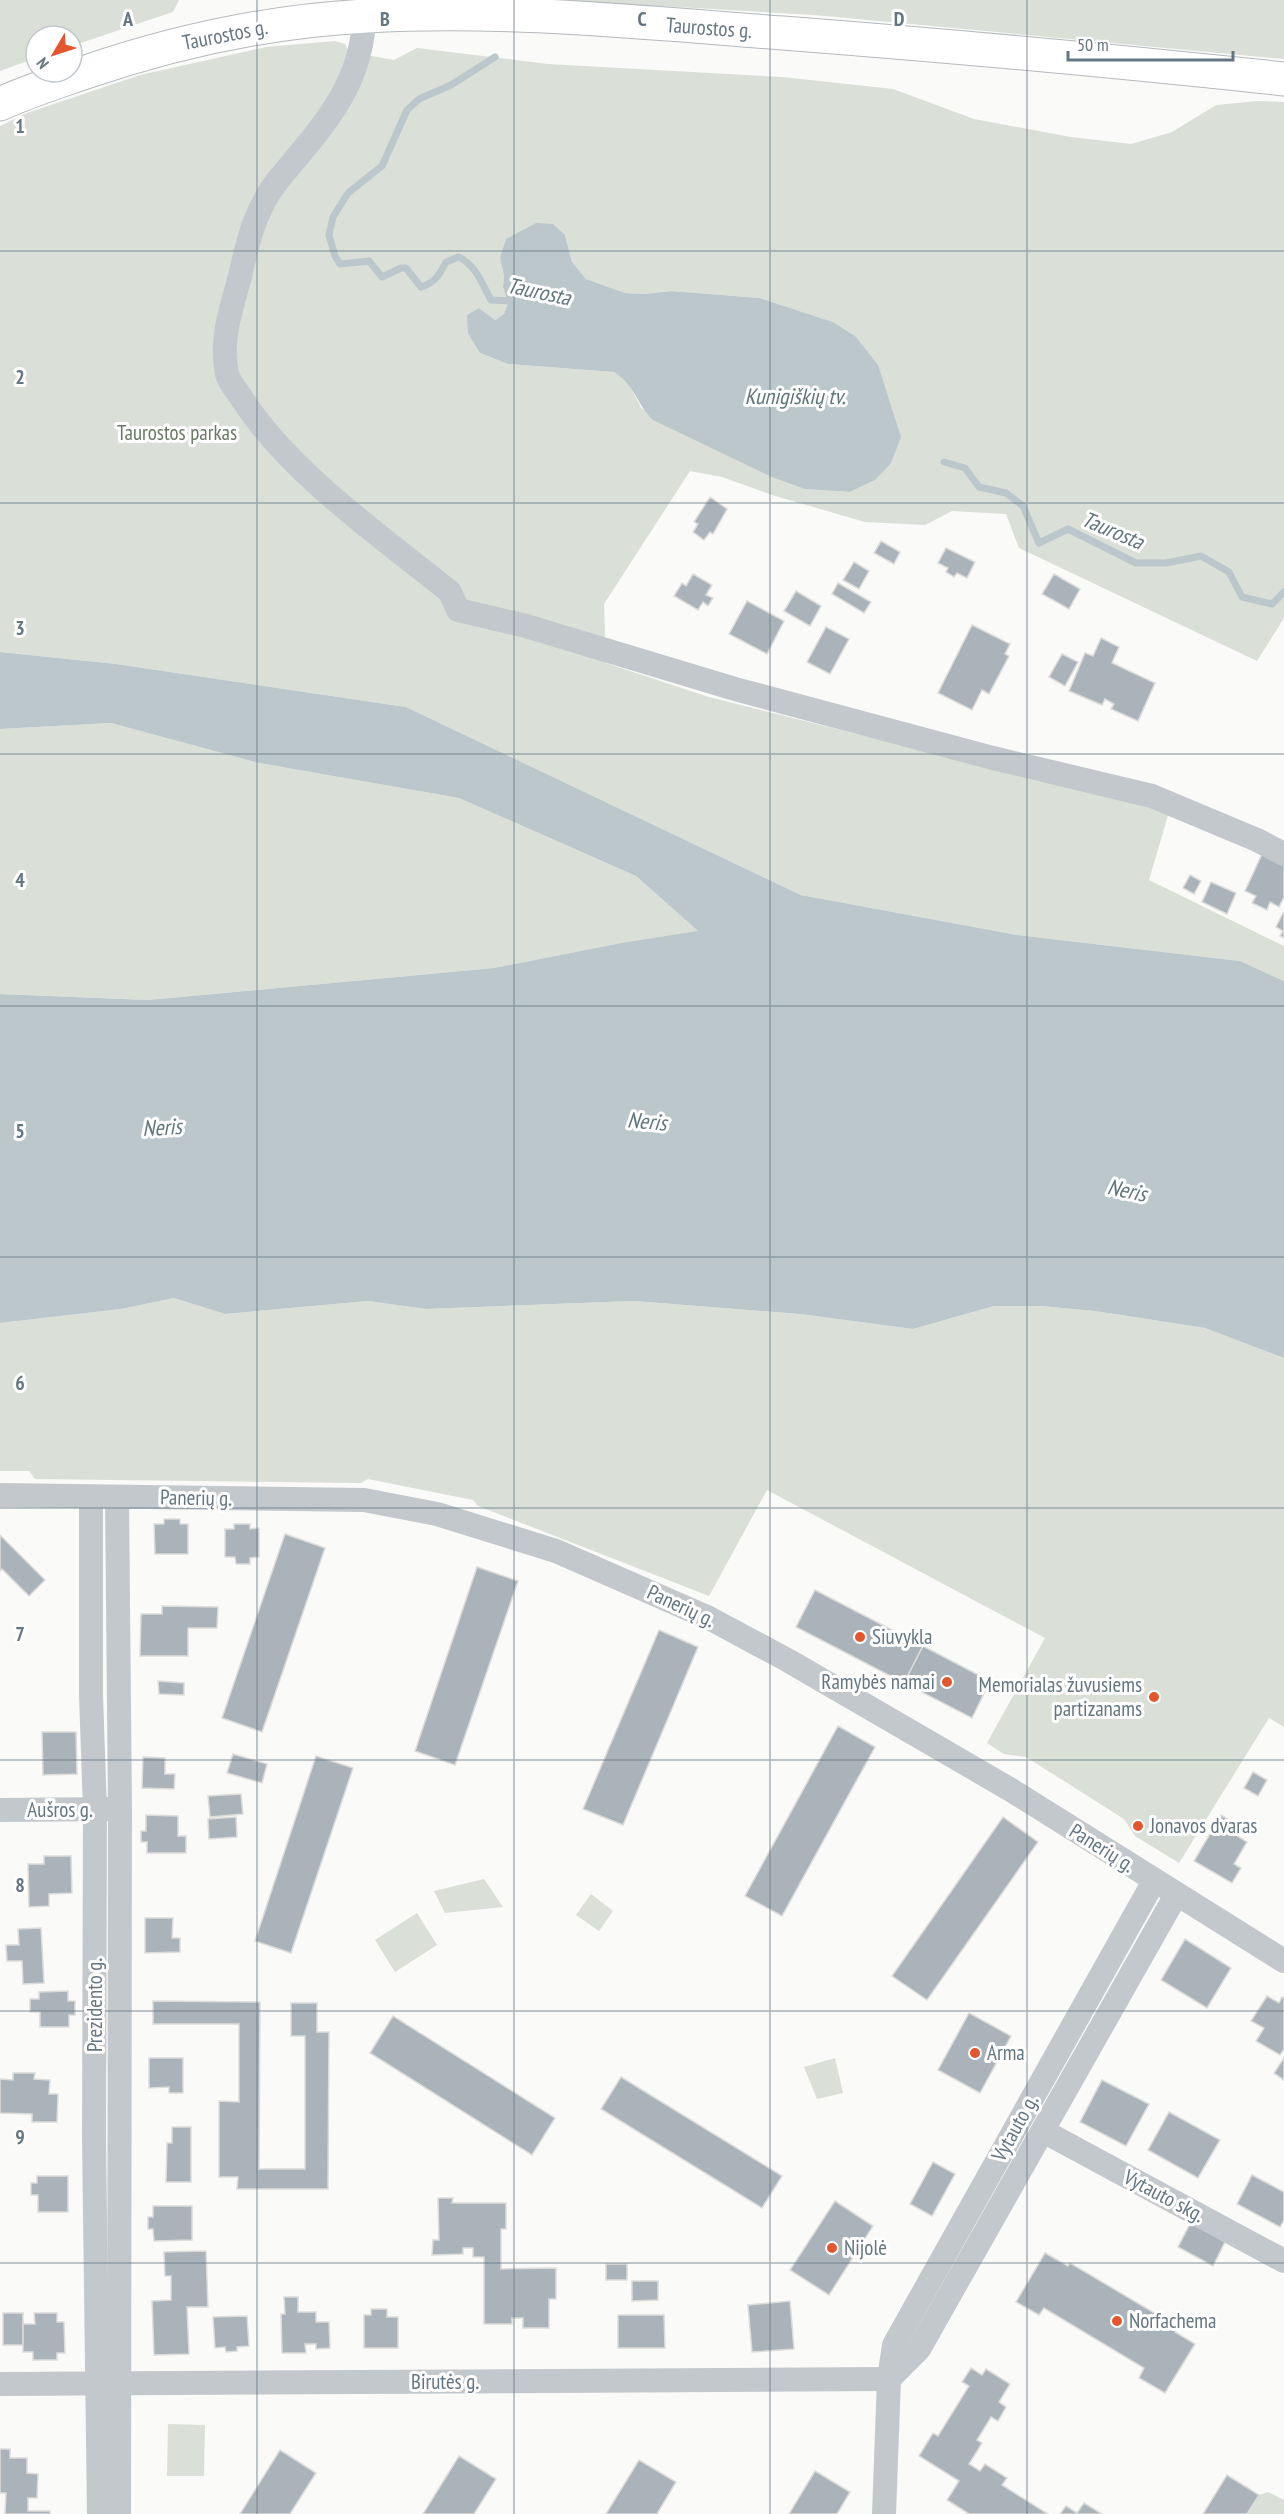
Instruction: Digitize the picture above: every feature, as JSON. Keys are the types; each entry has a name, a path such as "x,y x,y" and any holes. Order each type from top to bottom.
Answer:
{"highway":[{"name":"Taurostos g.","path":"0,104 165,46 247,29 364,16 456,14 569,17 1121,61 1284,79"}],"street":[{"path":"364,16 364,39 358,62 344,94 320,131 261,204 251,230 224,339 228,377 252,415 298,465 450,592 458,610 525,626 746,692 981,755 1152,796 1257,840 1284,855"},
{"name":"Panerių g.","path":"0,1495 364,1500 437,1514 556,1551 708,1618 789,1661 1011,1790 1284,1961"},
{"name":"Prezidento g.","path":"91,1497 91,1695 95,1810 94,2139 108,2383 119,2514"},
{"name":"Prezidento g.","path":"99,2514 108,2383 120,1809 117,1498"},
{"name":"Aušros g.","path":"0,1810 120,1809"},
{"name":"Vytauto g.","path":"884,2514 889,2379 894,2345 1154,1881"},
{"name":"Vytauto g.","path":"889,2379 919,2349 1176,1895"},
{"name":"Vytauto skg.","path":"1043,2131 1284,2261"},
{"name":"Birutės g.","path":"0,2384 889,2379"}],"green space":[{"path":"0,0 179,0 173,12 84,42 84,24 24,24 24,62 0,71"},
{"path":"554,0 1284,0 1284,59 814,15"},
{"name":"Taurostos parkas","path":"335,41 345,44 349,52 394,60 417,48 548,64 782,77 893,89 974,119 1071,137 1131,144 1172,132 1216,105 1258,101 1284,102 1284,618 1257,661 1019,548 1006,514 952,511 925,525 865,522 772,495 722,477 690,471 604,604 606,663 709,697 1169,812 1149,880 1284,946 1284,981 1240,961 1017,935 801,895 406,707 116,664 0,652 0,126 27,113 140,75 266,47","holes":["565,235 572,262 586,279 625,293 645,294 671,291 760,298 833,322 875,480 850,492 805,489 641,408 628,381 614,372 508,364 480,353 479,308 495,320 504,314 508,303 503,287 504,276 500,258"]},
{"path":"111,723 259,763 459,798 636,876 699,932 621,943 494,968 148,1000 0,994 0,729"},
{"path":"174,1298 225,1314 368,1301 426,1309 634,1301 800,1314 913,1329 994,1306 1041,1306 1095,1311 1205,1328 1284,1358 1284,1727 1269,1718 1179,1863 1135,1836 1124,1819 1026,1757 1004,1754 987,1743 1045,1638 767,1490 709,1596 478,1506 473,1500 368,1479 361,1483 35,1479 29,1471 0,1471 0,1323 121,1309"},
{"path":"484,1879 503,1907 445,1913 434,1891"},
{"path":"591,1894 613,1911 599,1931 576,1915"},
{"path":"417,1913 437,1945 395,1972 375,1940"},
{"path":"835,2058 843,2093 817,2099 804,2067"},
{"path":"168,2424 205,2425 204,2476 167,2476"},
{"path":"1268,2492 1284,2500 1284,2514 1247,2514 1259,2495"}],"water":[{"name":"Kunigiškių tv.","path":"536,223 553,224 565,235 572,262 586,279 625,293 645,294 671,291 760,298 833,322 856,337 878,365 901,437 891,463 875,480 850,492 805,489 772,477 653,420 627,383 614,372 508,364 480,353 468,333 467,315 479,308 495,320 504,314 508,303 503,287 504,276 500,258 506,239"},
{"name":"Neris","path":"0,652 116,664 406,707 801,895 1017,935 1240,961 1284,981 1284,1358 1205,1328 1095,1311 1041,1306 994,1306 913,1329 800,1314 634,1301 426,1309 368,1301 225,1314 174,1298 121,1309 0,1323 0,994 148,1000 494,968 621,943 698,931 636,876 459,798 259,763 111,723 0,729"}],"building":[{"path":"710,497 727,509 713,534 710,532 704,540 693,532 698,524 694,522"},
{"path":"881,541 900,552 894,564 874,553"},
{"path":"946,548 975,562 967,578 957,573 954,577 946,572 948,568 938,563"},
{"path":"854,562 869,571 859,589 843,580"},
{"path":"693,574 712,585 706,595 713,598 708,606 703,602 698,610 674,596 682,583 686,586"},
{"path":"1054,574 1080,589 1069,609 1042,594"},
{"path":"838,583 871,602 864,613 832,594"},
{"path":"796,591 821,606 810,626 784,611"},
{"path":"747,601 784,621 767,654 729,634"},
{"path":"972,625 1010,644 1005,654 1009,656 989,694 982,690 972,710 938,693"},
{"path":"826,627 849,639 830,674 807,662"},
{"path":"1101,638 1119,647 1112,663 1155,683 1138,721 1111,709 1114,704 1105,699 1102,705 1069,691 1085,653 1093,656"},
{"path":"1062,654 1078,662 1065,686 1049,677"},
{"path":"1263,852 1284,862 1284,897 1279,907 1270,902 1267,910 1252,903 1256,896 1245,891"},
{"path":"1190,875 1201,881 1194,894 1183,888"},
{"path":"1211,882 1236,893 1227,914 1202,902"},
{"path":"1283,913 1284,938 1280,936 1283,931 1276,927"},
{"path":"164,1519 180,1519 180,1524 188,1524 188,1554 155,1554 154,1524 164,1524"},
{"path":"234,1524 250,1524 250,1529 259,1528 259,1557 250,1558 250,1564 236,1564 235,1557 225,1557 225,1529 234,1529"},
{"path":"285,1534 325,1548 262,1732 222,1718"},
{"path":"0,1535 45,1580 29,1596 2,1569 0,1571"},
{"path":"477,1567 518,1581 455,1765 415,1751"},
{"name":"Siuvykla","path":"815,1590 923,1646 904,1683 796,1627"},
{"path":"162,1606 218,1607 217,1628 188,1628 188,1656 140,1656 141,1614 162,1614"},
{"path":"659,1630 698,1647 623,1825 583,1809"},
{"name":"Ramybės namai","path":"923,1646 990,1681 972,1718 904,1683"},
{"path":"158,1681 184,1683 184,1695 159,1694"},
{"path":"838,1726 875,1747 782,1916 745,1896"},
{"path":"42,1732 76,1732 77,1774 43,1775"},
{"path":"233,1754 267,1764 262,1783 227,1773"},
{"path":"316,1756 353,1768 291,1953 255,1941"},
{"path":"143,1757 165,1758 165,1774 175,1774 174,1789 142,1788"},
{"path":"1253,1772 1267,1780 1258,1796 1244,1788"},
{"path":"241,1794 243,1814 210,1817 208,1796"},
{"path":"146,1815 178,1816 178,1836 186,1836 186,1853 147,1853 147,1842 141,1842 141,1831 146,1831"},
{"path":"1221,1815 1241,1827 1236,1835 1247,1842 1234,1864 1241,1868 1232,1883 1194,1861"},
{"path":"236,1817 237,1837 209,1839 208,1819"},
{"path":"1003,1817 1038,1842 927,2000 892,1976"},
{"path":"44,1856 71,1856 72,1893 49,1894 49,1906 29,1907 28,1864 44,1864"},
{"path":"145,1918 173,1918 172,1938 180,1938 180,1952 145,1953"},
{"path":"41,1928 44,1983 23,1984 22,1961 7,1961 6,1945 19,1945 18,1929"},
{"path":"1185,1939 1231,1968 1207,2008 1161,1980"},
{"path":"68,1991 68,2001 75,2001 75,2015 69,2015 69,2027 40,2027 40,2012 30,2012 30,1999 39,1999 39,1992"},
{"path":"1267,1996 1279,2003 1282,1997 1284,1998 1284,2049 1280,2055 1256,2041 1264,2028 1251,2021"},
{"path":"153,2001 260,2002 259,2169 305,2169 305,2036 291,2036 291,2003 317,2003 317,2032 329,2032 328,2189 237,2189 238,2177 219,2177 219,2101 239,2102 239,2024 153,2024"},
{"name":"Arma","path":"969,2013 1011,2036 980,2093 938,2070"},
{"path":"393,2016 555,2118 532,2155 370,2053"},
{"path":"149,2058 183,2058 183,2093 169,2093 169,2087 149,2088"},
{"path":"1284,2058 1284,2080 1274,2073"},
{"path":"13,2073 35,2073 34,2079 50,2080 49,2094 58,2094 57,2122 32,2122 32,2114 0,2113 0,2079 13,2080"},
{"path":"621,2077 782,2176 762,2208 601,2109"},
{"path":"1102,2080 1149,2104 1126,2146 1080,2122"},
{"path":"1169,2112 1220,2140 1198,2178 1148,2150"},
{"path":"172,2127 191,2127 191,2182 166,2182 167,2143 172,2143"},
{"path":"933,2162 955,2174 932,2216 910,2204"},
{"path":"1252,2175 1284,2192 1284,2220 1280,2227 1237,2204"},
{"path":"37,2176 68,2176 68,2212 38,2212 38,2195 31,2195 31,2183 37,2183"},
{"path":"438,2198 453,2198 452,2203 506,2203 506,2229 501,2229 501,2269 556,2268 556,2299 549,2299 549,2328 523,2328 523,2318 512,2318 512,2324 484,2324 484,2257 473,2257 473,2248 463,2248 463,2254 432,2255 433,2240 439,2240"},
{"name":"Nijolė","path":"835,2201 873,2226 829,2295 790,2270"},
{"path":"153,2206 192,2206 192,2240 154,2241 153,2229 148,2229 148,2217 153,2217"},
{"path":"1191,2222 1226,2240 1213,2266 1178,2247"},
{"path":"206,2251 208,2307 187,2307 189,2354 154,2355 152,2301 171,2300 171,2276 165,2276 164,2252"},
{"name":"Norfachema","path":"1045,2253 1068,2266 1070,2263 1178,2327 1175,2332 1195,2344 1165,2393 1139,2378 1144,2368 1044,2308 1039,2315 1016,2302"},
{"path":"606,2264 627,2264 627,2280 606,2280"},
{"path":"632,2281 658,2281 658,2300 632,2301"},
{"path":"284,2297 298,2297 298,2312 316,2312 316,2322 329,2322 330,2348 316,2349 316,2344 305,2344 306,2353 282,2353 281,2314 285,2314"},
{"path":"790,2301 794,2349 752,2352 748,2305"},
{"path":"371,2309 387,2309 387,2317 398,2317 398,2348 364,2348 364,2315 371,2315"},
{"path":"3,2313 23,2313 23,2345 3,2345"},
{"path":"34,2313 57,2313 57,2322 64,2322 65,2353 57,2353 57,2360 33,2360 33,2352 23,2352 23,2324 35,2324"},
{"path":"618,2315 664,2315 665,2348 618,2348"},
{"path":"247,2316 249,2346 237,2347 237,2351 226,2352 225,2347 215,2348 213,2317"},
{"path":"971,2368 982,2375 986,2369 1010,2384 999,2402 1006,2407 998,2421 991,2417 977,2440 982,2443 969,2464 980,2471 985,2464 1007,2478 1002,2485 1048,2514 969,2514 947,2500 959,2481 919,2456 933,2433 938,2436 969,2386 962,2382"},
{"path":"0,2449 10,2449 10,2458 27,2458 27,2473 38,2474 37,2498 28,2498 28,2511 50,2511 50,2514 5,2514 6,2493 0,2493"},
{"path":"280,2450 316,2473 290,2514 240,2514"},
{"path":"459,2456 496,2479 474,2514 423,2514"},
{"path":"639,2460 676,2482 657,2514 606,2514"},
{"path":"815,2471 850,2492 837,2514 789,2514"},
{"path":"1227,2475 1259,2495 1247,2514 1203,2514"},
{"path":"1084,2503 1102,2514 1060,2514 1066,2506 1077,2513"}],"waterway":[{"name":"Taurosta","path":"495,57 451,85 419,99 407,110 382,166 348,193 333,217 329,235 335,256 340,264 369,261 382,277 406,268 421,287 436,278 446,262 459,257 474,270 491,300 512,301"},
{"name":"Taurosta","path":"944,462 965,468 979,487 1006,493 1023,506 1039,543 1068,529 1136,563 1166,563 1201,556 1229,572 1242,597 1272,604 1284,592"}],"place":[{"name":"Siuvykla","path":"860,1637"},
{"name":"Ramybės namai","path":"947,1682"},
{"name":"Memorialas žuvusiems partizanams","path":"1154,1697"},
{"name":"Jonavos dvaras","path":"1138,1826"},
{"name":"Arma","path":"975,2053"},
{"name":"Nijolė","path":"832,2248"},
{"name":"Norfachema","path":"1117,2321"}]}
